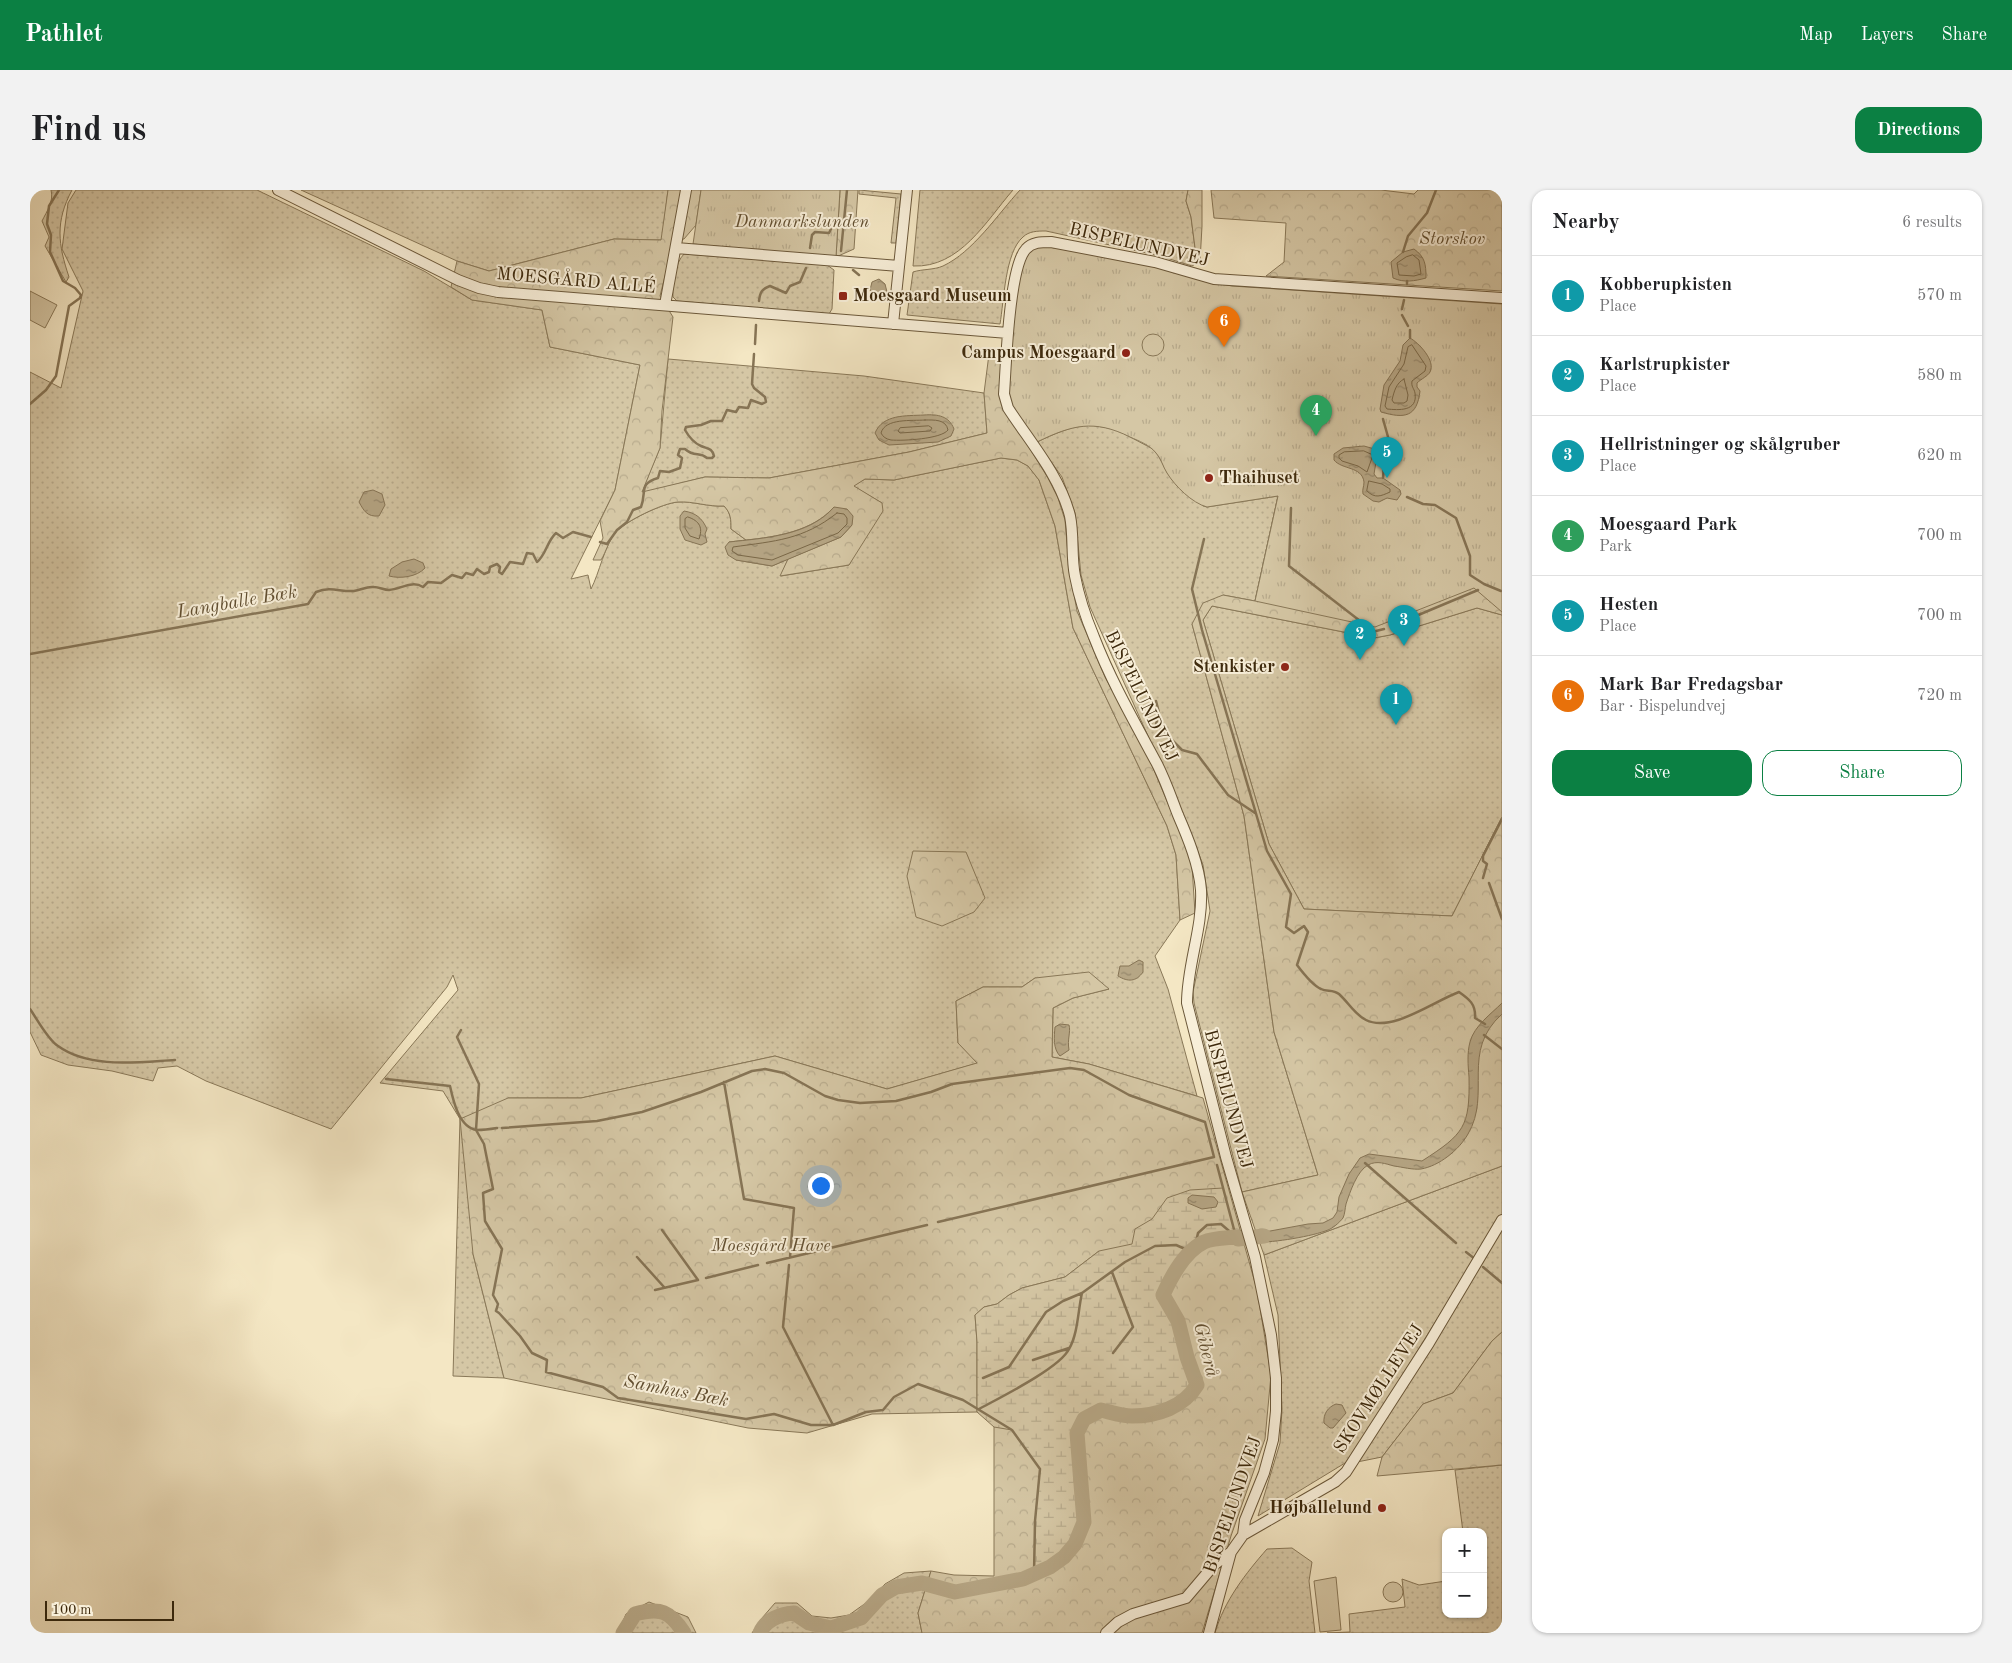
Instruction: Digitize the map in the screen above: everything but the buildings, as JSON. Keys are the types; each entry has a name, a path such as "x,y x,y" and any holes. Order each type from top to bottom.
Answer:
{"street":[{"name":"MOESGÅRD ALLÉ","path":"278,190 458,280 479,288 498,292 1008,333"},
{"path":"665,305 686,190"},
{"path":"893,324 907,190"},
{"name":"BISPELUNDVEJ","path":"1209,1633 1231,1552 1243,1535 1245,1520 1264,1473 1274,1440 1276,1378 1271,1335 1255,1257 1250,1245 1186,1003 1187,985 1200,915 1201,890 1196,864 1186,833 1157,764 1131,718 1095,640 1083,608 1074,575 1070,517 1055,479 1005,402 1008,333 1016,269 1026,249 1037,242 1051,242 1155,262 1214,279 1502,298"},
{"path":"676,248 899,266"},
{"name":"SKOVMØLLEVEJ","path":"1243,1535 1335,1482 1346,1472 1429,1343 1502,1220"},
{"path":"1106,1633 1118,1622 1133,1614 1186,1598 1214,1565 1231,1552"}],"green space":[{"path":"51,190 72,190 63,212 60,233 62,254 69,277 66,282 45,246 49,237 42,221 51,202"},
{"path":"76,190 257,190 424,271 472,300 542,310 550,347 640,365 615,490 571,579 588,575 591,589 612,537 616,532 636,518 671,503 684,502 724,506 731,520 731,529 746,540 729,542 736,560 772,566 788,559 781,576 849,565 882,503 853,486 865,479 894,480 1001,458 1017,460 1028,466 1039,480 1055,526 1073,628 1167,826 1176,855 1180,920 1155,956 1168,989 1197,1096 1089,1064 1052,1057 1053,1008 1073,998 1109,989 1035,978 1022,987 983,987 956,1001 958,1043 978,1063 887,1089 775,1056 581,1098 508,1098 473,1254 504,1378 453,1376 460,1119 443,1091 380,1083 458,990 453,975 447,987 331,1129 206,1081 177,1066 158,1068 153,1081 112,1071 68,1065 41,1055 30,1032 30,372 61,388 83,291 62,249 68,203"},
{"path":"301,190 668,190 662,240 614,239 489,271 457,261"},
{"path":"668,190 701,190 696,225 684,239 674,240 660,296 673,317 662,411 660,448 642,492 705,477 769,478 909,452 987,433 984,393 989,354 1003,355 1022,436 1048,478 1058,498 1065,520 1069,567 1077,611 1105,677 1151,763 1185,844 1192,866 1195,913 1180,920 1176,855 1167,826 1073,628 1055,526 1039,480 1028,466 1017,460 1001,458 894,480 865,479 854,486 882,503 883,511 849,565 780,576 788,559 841,537 852,525 834,507 816,522 805,527 781,535 746,540 731,529 731,520 724,506 684,502 671,503 645,513 627,523 615,533 601,560 593,560 603,538 600,521 615,490 640,365 550,347 542,310 472,300 451,287 457,261 489,271 614,239 661,240"},
{"name":"Danmarkslunden","path":"701,190 840,190 836,257 693,244"},
{"path":"840,190 858,190 854,249 836,257"},
{"path":"859,190 901,194 896,243 891,243 896,198 859,194"},
{"path":"920,190 1013,190 982,228 958,251 930,265 913,266"},
{"path":"1020,190 1188,190 1186,201 1191,217 1197,263 1192,266 1160,256 1046,231 1034,232 1023,237 1012,254 1006,278 1000,324 907,315 913,272 943,266 965,252"},
{"path":"1188,190 1202,190 1200,262 1197,263 1191,217 1186,201"},
{"name":"Storskov","path":"1211,190 1381,190 1414,194 1418,190 1502,190 1502,291 1266,276 1284,262 1286,223 1214,218"},
{"path":"1044,245 1153,264 1196,279 1232,286 1502,304 1502,612 1474,588 1375,627 1255,601 1278,496 1207,507 1201,505 1184,493 1175,483 1158,455 1151,448 1117,431 1105,428 1083,426 1072,428 1037,442 1017,417 1009,401 1008,388 1020,265 1031,249"},
{"path":"684,254 827,265 834,270 832,309 829,314 677,301 673,297 673,286 676,268"},
{"path":"30,291 57,305 45,328 30,320"},
{"path":"1153,334 1163,341 1164,345 1157,355 1153,356 1143,349 1142,345 1149,335"},
{"path":"668,359 864,376 984,393 987,433 909,452 769,478 705,477 641,493 660,448"},
{"path":"1090,425 1115,429 1151,448 1157,453 1168,474 1203,506 1207,507 1278,496 1255,601 1223,595 1192,624 1244,816 1274,1032 1318,1175 1242,1192 1194,1003 1193,992 1210,911 1203,865 1188,825 1090,607 1081,575 1075,513 1062,477 1037,442 1056,433"},
{"path":"1278,496 1502,590 1502,615 1477,608 1390,635 1374,638 1212,606 1203,620 1269,844 1304,909 1452,916 1502,817 1502,1166 1264,1255 1242,1192 1318,1175 1274,1032 1244,816 1192,624 1203,603 1223,595 1255,601"},
{"path":"1212,606 1374,638 1390,635 1477,608 1502,615 1502,817 1452,916 1304,909 1269,844 1203,620"},
{"path":"913,851 966,852 985,898 974,912 942,926 916,917 907,876"},
{"name":"Moesgård Have","path":"1089,972 1109,989 1073,998 1053,1008 1052,1057 1089,1064 1203,1098 1257,1290 1271,1375 1265,1439 1231,1536 1202,1633 922,1633 918,1613 931,1571 954,1575 994,1576 994,1427 1037,1414 1099,1251 1065,1277 1022,1288 997,1304 984,1307 975,1315 977,1412 872,1414 807,1433 748,1428 504,1378 473,1254 460,1119 508,1098 581,1098 775,1056 887,1089 977,1063 958,1043 956,1001 983,987 1022,987 1035,978"},
{"path":"1502,1166 1502,1214 1350,1460 1258,1516 1280,1443 1282,1409 1278,1315 1264,1255"},
{"path":"1223,1188 1236,1237 1212,1240 1197,1246 1180,1265 1163,1295 1178,1321 1187,1357 1197,1385 1185,1399 1160,1412 1132,1416 1101,1410 1087,1416 1081,1422 1078,1448 1084,1507 1078,1537 1069,1551 1055,1563 1034,1576 1035,1521 1040,1469 1012,1430 994,1427 977,1412 975,1315 984,1307 997,1304 1022,1288 1065,1277 1099,1251 1132,1244 1135,1229 1152,1219 1167,1198 1190,1190"},
{"path":"1502,1229 1502,1332 1492,1341 1453,1393 1423,1404 1382,1457 1357,1462"},
{"path":"1502,1332 1502,1465 1377,1476 1382,1457 1423,1404 1453,1393 1492,1341"},
{"path":"1502,1465 1502,1633 1327,1633 1350,1632 1349,1614 1405,1607 1402,1579 1419,1585 1442,1582 1442,1618 1487,1618 1487,1528 1462,1528 1455,1470"},
{"path":"1292,1548 1312,1562 1309,1581 1315,1633 1215,1633 1230,1599 1251,1568 1267,1549"},
{"path":"931,1571 918,1613 922,1633 752,1633 775,1603 797,1603 812,1616 831,1618 849,1615 870,1600 885,1584 904,1573"},
{"path":"1336,1577 1341,1630 1320,1632 1314,1581"},
{"path":"1393,1582 1400,1585 1403,1592 1400,1599 1393,1602 1386,1599 1383,1592 1386,1585"},
{"path":"649,1602 688,1617 696,1633 618,1633 626,1614"}],"water":[{"path":"1414,249 1421,255 1424,261 1426,278 1401,281 1393,278 1391,262 1403,252"},
{"path":"879,279 885,284 887,292 880,300 870,290 872,282"},
{"path":"1410,338 1422,348 1429,358 1431,363 1430,372 1417,383 1420,391 1413,411 1403,415 1381,412 1384,385 1400,361 1403,345"},
{"path":"934,415 949,421 954,429 951,436 938,442 889,445 879,440 875,433 889,419 903,416"},
{"path":"1364,446 1378,450 1374,474 1377,478 1383,478 1400,490 1401,494 1397,500 1387,498 1379,502 1373,501 1363,494 1364,482 1360,473 1334,460 1334,454 1343,448"},
{"path":"373,490 382,494 385,505 379,516 372,516 366,513 359,502 364,492"},
{"path":"834,507 847,509 853,516 852,525 841,537 772,566 736,560 728,555 725,547 729,542 771,537 799,530 824,517"},
{"path":"684,511 692,513 703,522 707,529 705,534 707,542 701,545 685,540 680,529 680,516"},
{"path":"414,559 423,563 425,568 422,571 408,577 389,576 391,569 402,562"},
{"path":"1139,960 1143,962 1143,972 1138,978 1128,980 1118,976 1120,966 1129,966"},
{"path":"1502,1003 1502,1014 1489,1028 1482,1043 1479,1058 1478,1103 1475,1119 1468,1134 1454,1151 1435,1165 1421,1169 1378,1163 1368,1165 1360,1172 1354,1182 1343,1218 1334,1227 1303,1237 1257,1242 1254,1234 1323,1223 1333,1218 1337,1212 1339,1197 1349,1174 1360,1158 1369,1154 1422,1161 1456,1136 1462,1128 1468,1107 1468,1055 1472,1036 1488,1016"},
{"path":"1060,1024 1069,1025 1070,1030 1069,1050 1060,1056 1056,1050 1054,1039 1055,1027"},
{"path":"1192,1195 1214,1197 1218,1202 1216,1207 1202,1209 1188,1203 1188,1198"},
{"path":"1336,1404 1342,1405 1346,1413 1333,1428 1330,1428 1324,1423 1324,1417 1328,1409"}],"waterway":[{"name":"Langballe Bæk","path":"30,404 46,390 56,376 69,306 80,298 81,295 75,288 63,281 50,252 51,235 47,224 49,206 59,190"},
{"path":"841,251 847,190"},
{"path":"1403,252 1408,236 1427,213 1436,190"},
{"path":"810,248 812,235 815,232 829,233 832,227 844,220"},
{"path":"759,301 762,291 770,286 786,293 790,286 800,282 806,268"},
{"path":"853,270 859,275"},
{"path":"1402,309 1404,300"},
{"path":"1402,315 1408,326"},
{"path":"755,344 756,325"},
{"path":"1410,330 1410,338"},
{"path":"600,542 607,544 617,530 627,522 633,510 641,507 645,486 658,478 660,471 669,472 680,468 682,458 678,455 680,449 685,449 707,458 714,456 711,450 698,445 692,440 685,430 686,427 701,425 711,421 722,421 727,410 736,412 739,407 748,408 751,400 762,404 766,402 765,397 752,384 754,354"},
{"path":"1383,419 1390,444 1384,464 1383,478"},
{"path":"1407,497 1423,504 1435,505 1456,518 1470,556 1470,575 1484,584 1501,591"},
{"path":"1291,508 1289,566 1364,624 1365,628 1372,632 1384,629"},
{"name":"Langballe Bæk","path":"30,654 308,604 316,592 322,590 354,591 371,587 389,590 415,584 423,587 428,582 441,583 452,575 462,578 466,573 473,575 477,569 484,574 489,572 490,567 497,564 500,567 499,572 502,574 510,562 523,564 527,553 533,554 537,562 543,556 550,540 556,533 563,538 573,532 591,537"},
{"path":"1204,539 1192,589 1202,630 1267,851 1291,894 1286,927 1294,933 1304,926 1308,932 1297,965 1314,985 1323,990 1339,994 1355,1012 1366,1020 1376,1023 1400,1019 1459,992 1471,1002 1475,1018 1485,1024"},
{"path":"1392,626 1478,590"},
{"path":"1156,701 1159,713 1156,724 1182,750 1197,754 1228,795 1255,813"},
{"path":"1483,878 1487,864 1483,861 1483,856 1502,819"},
{"path":"1489,883 1502,919"},
{"path":"30,1009 54,1043 71,1053 85,1058 130,1063 175,1060"},
{"name":"Samhus Bæk","path":"461,1030 457,1037 479,1084 476,1130 484,1144 493,1189 483,1193 485,1221 502,1249 493,1295 498,1304 496,1311 520,1336 532,1353 547,1360 546,1372 603,1387 618,1398 746,1419 774,1414 811,1425 833,1425 866,1412 883,1410 894,1397 918,1384 963,1400 1012,1430 1040,1469 1035,1521 1034,1576"},
{"path":"1484,1035 1502,1049"},
{"path":"502,1128 597,1121 642,1112 701,1092 752,1071 765,1069 784,1073 825,1096 860,1103 896,1101 931,1092 952,1084 1070,1068 1084,1070 1129,1095 1205,1122 1214,1157 938,1222"},
{"path":"386,1079 450,1086 458,1112 466,1124 477,1130 497,1128"},
{"path":"724,1082 744,1199 794,1208 790,1257"},
{"path":"1365,1163 1456,1243"},
{"path":"1217,1165 1236,1237"},
{"path":"1194,1250 1198,1233 1207,1225 1221,1224 1235,1236"},
{"path":"767,1263 927,1225"},
{"path":"655,1290 698,1280 662,1230"},
{"name":"Giberå","path":"760,1633 762,1628 774,1618 794,1613 809,1623 831,1628 861,1618 882,1595 896,1587 922,1583 955,1592 1023,1579 1050,1567 1064,1557 1075,1544 1084,1522 1077,1433 1084,1419 1101,1410 1132,1416 1160,1412 1185,1399 1197,1385 1187,1357 1178,1321 1163,1295 1174,1273 1185,1258 1204,1242 1220,1238 1236,1237 1238,1239 1264,1236"},
{"path":"979,1409 1028,1382 1063,1357 1072,1343 1082,1293 1125,1262 1155,1246 1176,1245 1192,1252"},
{"path":"1466,1252 1475,1259"},
{"path":"637,1257 664,1287"},
{"path":"706,1278 758,1265"},
{"path":"789,1265 783,1327 833,1425"},
{"path":"1483,1267 1502,1283"},
{"path":"1112,1272 1133,1327 1113,1353"},
{"path":"983,1378 1009,1367 1046,1312 1063,1301 1082,1293"},
{"path":"1033,1360 1069,1348"},
{"name":"Giberå","path":"623,1633 635,1614 651,1611 658,1611 669,1615 684,1633"}],"place":[{"name":"Moesgaard Museum","path":"843,296"},
{"name":"Mark Bar Fredagsbar","path":"1224,347"},
{"name":"Campus Moesgaard","path":"1126,353"},
{"name":"Moesgaard Park","path":"1316,436"},
{"name":"Thaihuset","path":"1209,478"},
{"name":"Hesten","path":"1387,478"},
{"name":"Hellristninger og skålgruber","path":"1404,646"},
{"name":"Karlstrupkister","path":"1360,660"},
{"name":"Stenkister","path":"1285,667"},
{"name":"Kobberupkisten","path":"1396,725"},
{"name":"Højballelund","path":"1382,1508"}]}
